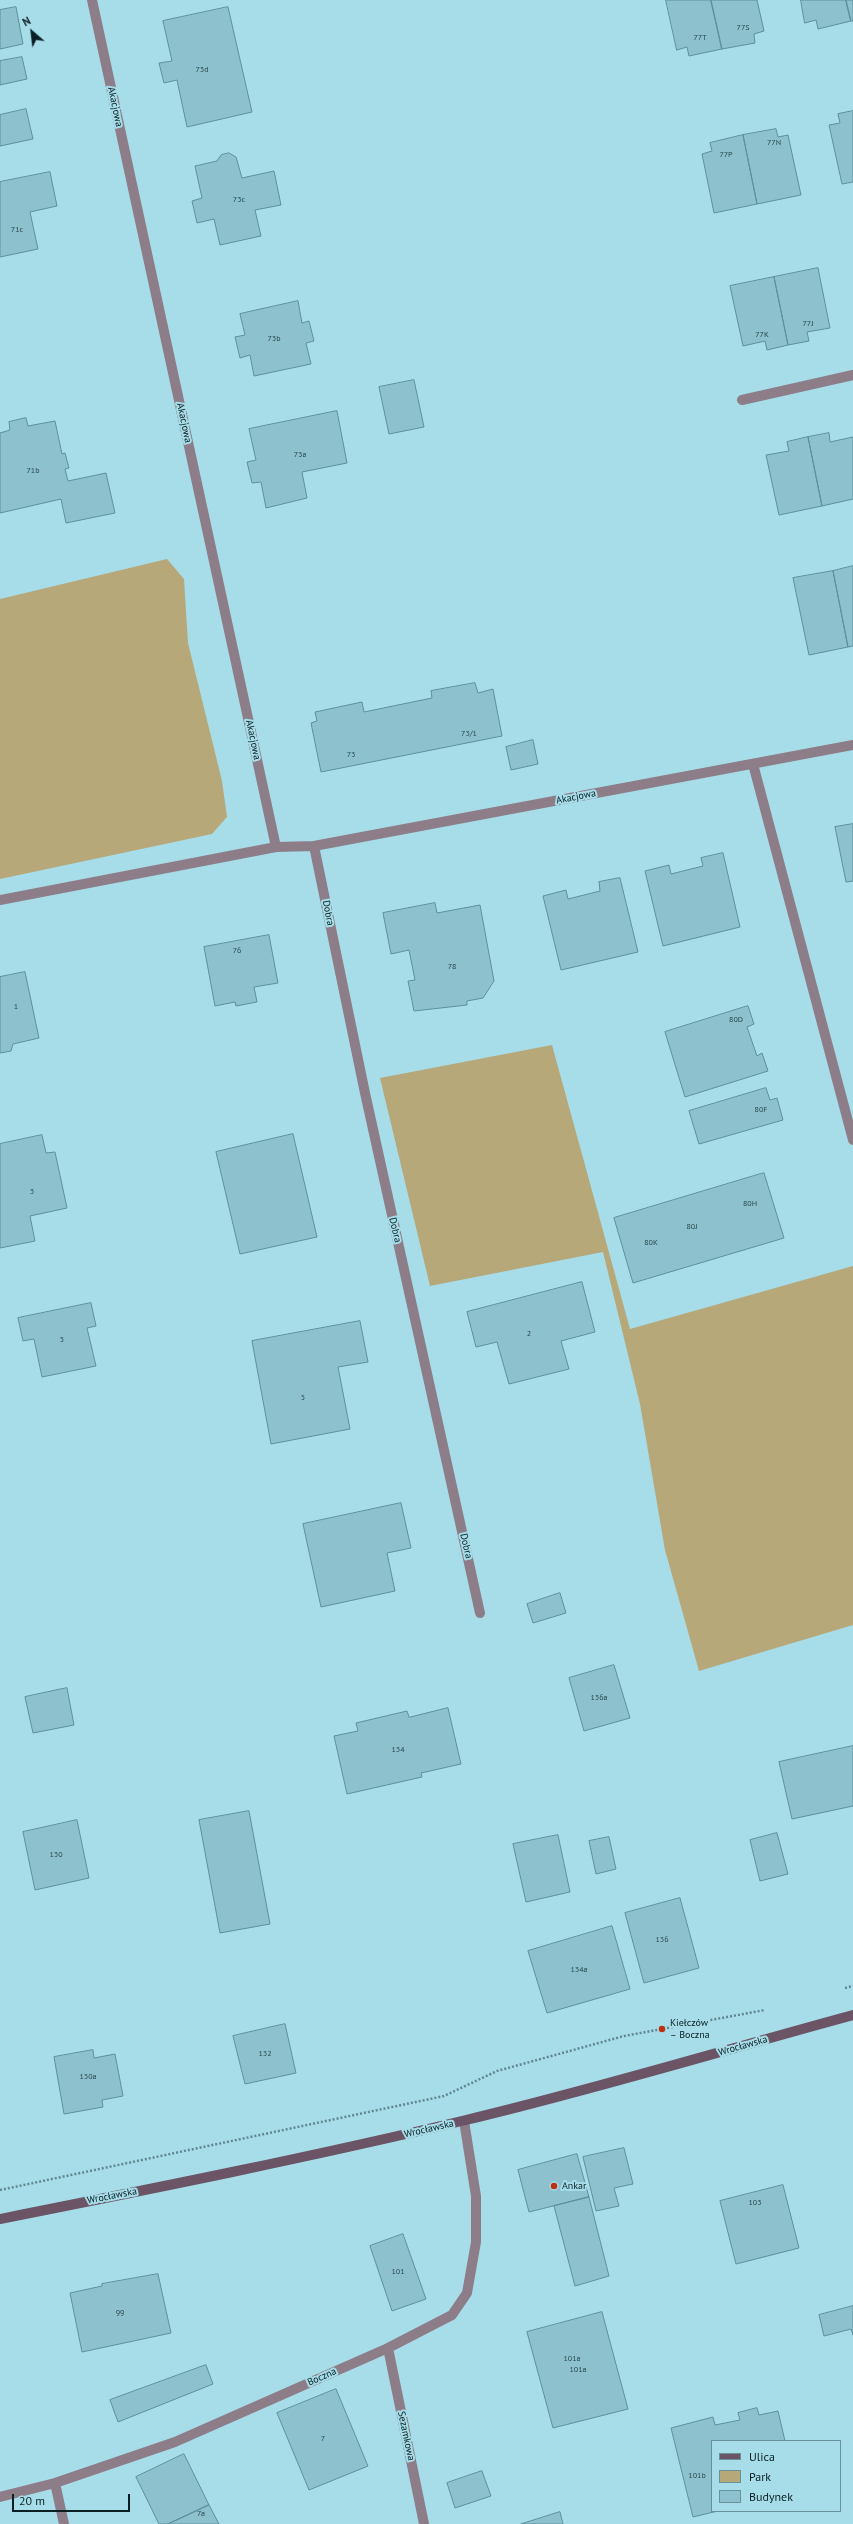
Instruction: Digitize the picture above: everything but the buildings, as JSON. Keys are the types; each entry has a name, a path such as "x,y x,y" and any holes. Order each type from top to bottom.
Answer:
{"street":[{"name":"Akacjowa","path":"92,0 276,847"},
{"path":"742,400 853,376"},
{"name":"Akacjowa","path":"0,900 276,847 314,846 853,745"},
{"path":"753,764 853,1140"},
{"name":"Dobra","path":"314,846 365,1093 480,1613"},
{"name":"Wrocławska","path":"0,2219 274,2164 464,2121 564,2096 853,2015"},
{"name":"Boczna","path":"0,2497 55,2482 175,2442 388,2348 452,2315 466,2294 476,2242 476,2196 464,2121"},
{"name":"Sezamkowa","path":"388,2348 424,2524"},
{"path":"55,2482 64,2524"}],"path":[{"path":"840,1989 853,1986"},
{"path":"0,2190 444,2096 497,2071 594,2044 624,2036 734,2018 768,2009"}],"green space":[{"path":"167,559 184,579 188,643 222,781 227,817 212,834 0,879 0,599"},
{"path":"552,1045 630,1329 853,1266 853,1625 699,1671 665,1550 640,1404 603,1252 430,1286 380,1078"}],"place":[{"name":"Kiełczów – Boczna","path":"662,2029"},
{"name":"Ankar","path":"554,2186"}]}
